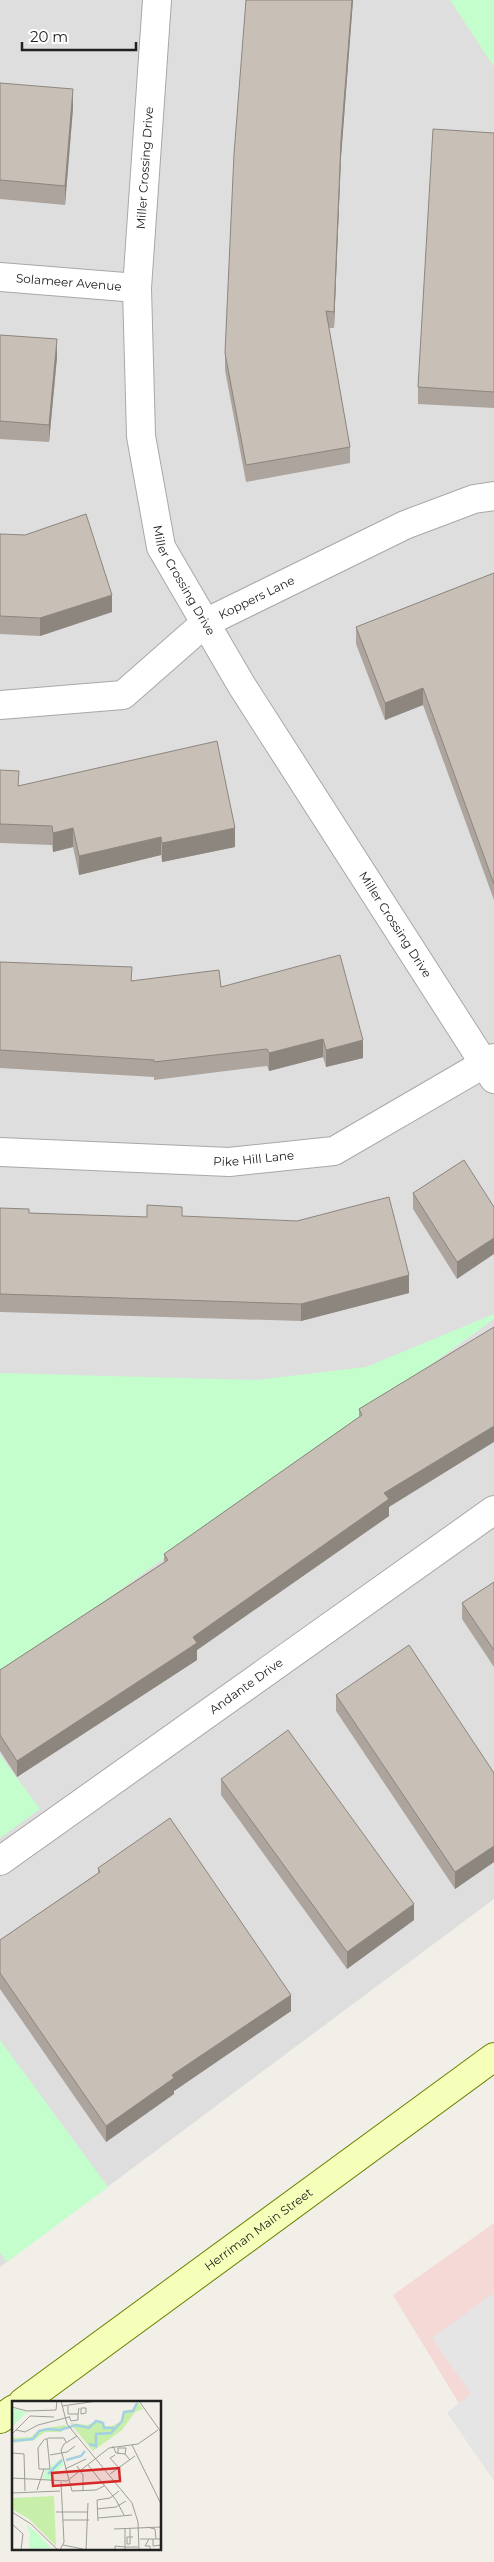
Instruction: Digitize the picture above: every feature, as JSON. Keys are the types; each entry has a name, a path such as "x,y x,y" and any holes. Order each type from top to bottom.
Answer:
{"main road":[{"name":"Herriman Main Street","path":"24,2401 494,2057"},
{"path":"0,2419 12,2410"}],"street":[{"name":"Miller Crossing Drive","path":"157,0 137,288 141,436 162,547 242,686 491,1067"},
{"name":"Solameer Avenue","path":"0,277 137,288"},
{"name":"Koppers Lane","path":"0,705 123,695 205,623 405,525 474,499 494,496"},
{"name":"Pike Hill Lane","path":"0,1152 229,1162 334,1151 491,1067"},
{"name":"Andante Drive","path":"0,1861 494,1510"}],"shaded area":[{"path":"0,0 494,0 494,1899 0,2267"},
{"path":"494,2223 494,2461 393,2295"},
{"path":"494,2293 494,2481 447,2413 471,2394 432,2338"}],"green space":[{"path":"450,0 494,0 494,67"},
{"path":"494,1314 494,1319 0,1677 0,1373 256,1380 366,1367"},
{"path":"0,1755 40,1809 0,1838"},
{"path":"0,2040 108,2187 7,2262 0,2253"}],"building":[{"path":"246,0 352,0 341,140 334,312 326,311 350,447 246,465 225,353 234,154"},
{"path":"0,83 73,89 65,186 0,180"},
{"path":"433,129 494,133 494,392 418,387"},
{"path":"0,335 57,339 49,425 0,421"},
{"path":"86,514 112,595 40,618 0,616 0,534 25,535"},
{"path":"494,573 494,884 423,688 385,703 356,627"},
{"path":"217,741 235,828 162,843 161,837 79,856 73,828 53,833 52,826 0,824 0,770 19,771 18,786"},
{"path":"340,955 363,1040 326,1050 323,1039 269,1053 267,1049 154,1062 154,1060 0,1050 0,962 132,967 131,981 219,970 221,987"},
{"path":"464,1160 494,1207 494,1238 457,1262 413,1193"},
{"path":"389,1197 409,1275 301,1304 0,1294 0,1208 29,1209 29,1213 147,1217 147,1205 182,1207 182,1216 297,1221"},
{"path":"494,1327 494,1426 384,1493 389,1499 193,1637 197,1643 17,1761 0,1735 0,1670 168,1560 164,1554 362,1415 359,1409"},
{"path":"494,1582 494,1650 462,1603"},
{"path":"409,1645 494,1773 494,1846 455,1872 336,1695"},
{"path":"288,1730 414,1904 347,1952 221,1779"},
{"path":"170,1818 291,1995 172,2075 174,2078 106,2126 0,1973 0,1940 100,1872 98,1868"}]}
